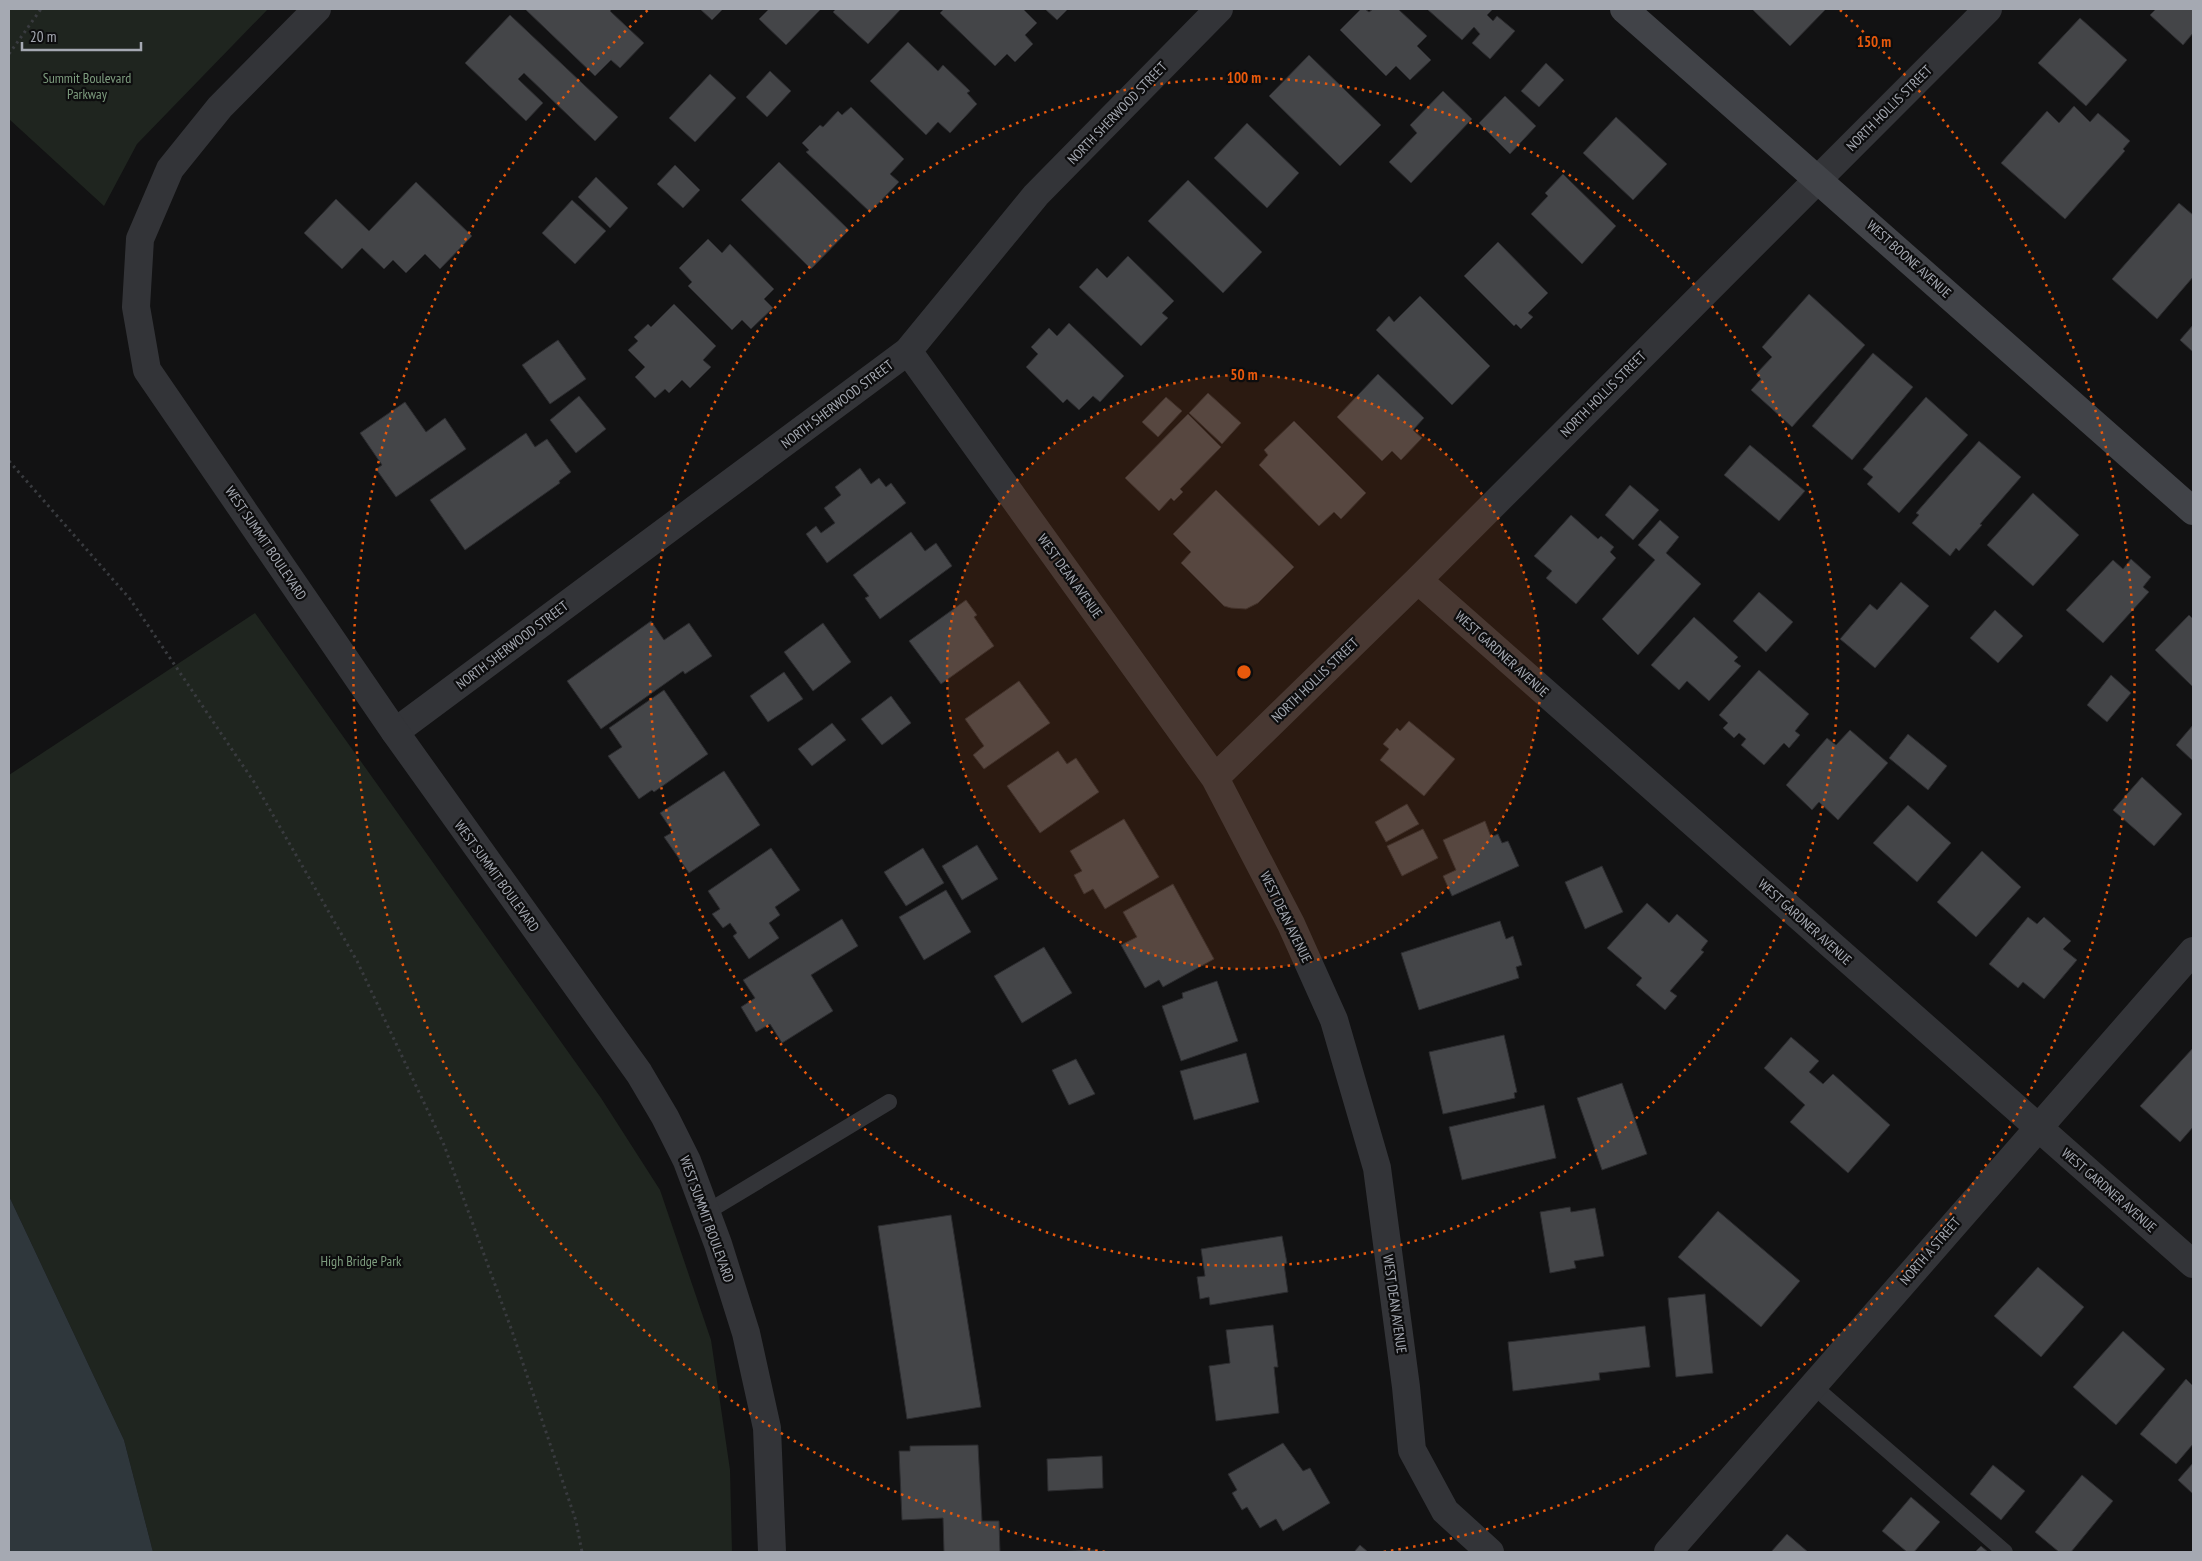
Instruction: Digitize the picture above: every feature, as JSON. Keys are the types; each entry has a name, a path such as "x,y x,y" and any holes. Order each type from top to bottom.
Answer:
{"main road":[{"name":"WEST BOONE AVENUE","path":"1624,9 1818,178 2193,511"}],"street":[{"name":"WEST SUMMIT BOULEVARD","path":"317,9 220,107 170,169 140,240 136,306 147,370 395,732 639,1073 665,1117 687,1161 746,1333 767,1428 772,1552"},
{"name":"NORTH SHERWOOD STREET","path":"395,732 908,351 1036,195 1219,9"},
{"name":"NORTH HOLLIS STREET","path":"1215,778 1418,580 1988,9"},
{"name":"WEST DEAN AVENUE","path":"908,351 1215,778 1291,924 1334,1020 1377,1168 1406,1387 1412,1450 1445,1511 1490,1552"},
{"name":"WEST GARDNER AVENUE","path":"1418,580 2193,1264"},
{"name":"NORTH A STREET","path":"1668,1552 2193,950"}],"lane":[{"path":"706,1212 889,1102"},
{"path":"1812,1385 2004,1552"}],"path":[{"path":"9,54 41,9"},
{"path":"9,461 130,600 254,782 356,961 444,1145 512,1331 576,1521 582,1552"}],"green space":[{"name":"Summit Boulevard Parkway","path":"9,9 268,9 137,144 104,206 9,119"},
{"name":"High Bridge Park","path":"255,613 601,1098 660,1190 711,1340 730,1470 732,1552 153,1552 124,1440 9,1196 9,775"}],"shaded area":[{"path":"9,1196 124,1440 153,1552 9,1552"}],"building":[{"path":"525,9 612,9 610,11 644,43 620,68 611,60 595,76"},
{"path":"700,9 723,9 712,20"},
{"path":"769,9 821,9 786,45 759,19"},
{"path":"836,9 901,9 868,44 833,12"},
{"path":"944,9 1023,9 1037,23 1025,35 1033,44 1015,62 1007,54 995,66 940,13"},
{"path":"1045,9 1068,9 1057,20"},
{"path":"1361,9 1369,12 1373,9 1398,9 1427,36 1417,46 1431,60 1410,80 1396,66 1386,76 1340,30"},
{"path":"1427,9 1493,9 1487,15 1493,21 1497,16 1515,31 1490,59 1472,43 1480,34 1474,27 1462,40"},
{"path":"1752,9 1826,9 1790,46"},
{"path":"2156,9 2193,9 2193,33 2183,45 2150,15"},
{"path":"510,15 618,117 595,141 524,73 518,79 543,103 526,121 465,63"},
{"path":"2080,18 2127,60 2086,106 2038,63"},
{"path":"908,42 938,71 943,65 970,91 967,93 977,104 950,133 938,122 926,135 870,81"},
{"path":"1309,55 1381,125 1340,166 1269,96"},
{"path":"1546,63 1564,80 1539,107 1521,91"},
{"path":"770,71 791,91 767,117 746,97"},
{"path":"710,74 736,98 695,142 669,118"},
{"path":"1443,91 1472,119 1411,183 1389,162 1417,133 1410,125"},
{"path":"1505,96 1536,126 1510,154 1479,123"},
{"path":"2074,106 2090,122 2098,113 2130,141 2123,149 2125,151 2065,219 2001,163 2047,111 2059,123"},
{"path":"851,107 904,159 890,174 899,182 870,212 806,152 809,150 802,143 820,125 823,127 838,111 842,115"},
{"path":"1616,117 1667,164 1633,200 1583,153"},
{"path":"1247,123 1299,173 1267,208 1214,158"},
{"path":"779,162 849,230 811,269 741,200"},
{"path":"675,165 700,190 683,208 657,184"},
{"path":"1563,174 1616,226 1582,264 1531,214 1548,196 1545,193"},
{"path":"596,177 628,208 610,228 578,197"},
{"path":"1188,180 1262,252 1223,293 1148,221"},
{"path":"416,182 472,236 440,269 425,254 406,273 393,260 384,269 362,248 342,269 304,233 336,199 369,231"},
{"path":"572,200 606,231 575,264 542,233"},
{"path":"2179,203 2193,215 2193,277 2157,319 2112,279"},
{"path":"708,239 722,253 730,244 774,289 764,299 773,308 751,329 742,320 732,330 688,286 692,282 679,268"},
{"path":"1498,242 1548,293 1528,313 1533,317 1521,329 1516,324 1514,326 1464,276"},
{"path":"1128,256 1174,301 1162,313 1168,318 1141,346 1079,287 1097,268 1107,278"},
{"path":"1809,294 1865,345 1792,427 1751,390 1761,379 1756,374 1772,357 1762,347"},
{"path":"1420,296 1490,366 1452,405 1376,330 1389,316 1394,322"},
{"path":"674,304 716,346 703,360 711,367 690,388 682,380 669,393 665,389 655,398 635,377 645,367 628,350 638,341 634,337 648,324 651,327"},
{"path":"1069,323 1124,376 1100,402 1093,396 1079,410 1067,399 1063,403 1026,367 1038,354 1031,347 1049,328 1057,336"},
{"path":"2193,325 2193,352 2180,340"},
{"path":"558,340 586,379 550,404 522,365"},
{"path":"1873,353 1913,387 1852,460 1812,426"},
{"path":"1378,374 1424,418 1413,430 1422,438 1401,460 1392,451 1382,461 1337,417"},
{"path":"1208,393 1241,423 1222,444 1189,413"},
{"path":"579,396 606,429 576,453 550,420"},
{"path":"1166,397 1182,411 1158,437 1142,422"},
{"path":"1926,397 1968,435 1899,513 1867,484 1873,477 1863,469"},
{"path":"405,402 426,432 445,418 466,449 396,497 376,469 382,465 360,433"},
{"path":"1188,414 1221,447 1180,489 1183,492 1174,501 1171,498 1159,511 1125,478"},
{"path":"1294,421 1366,493 1341,519 1334,512 1319,526 1259,465 1268,455 1264,450"},
{"path":"526,433 535,447 547,439 571,472 559,481 560,483 465,550 430,500"},
{"path":"1979,441 2021,477 1959,551 1956,548 1950,556 1912,523 1919,515 1916,513"},
{"path":"1750,445 1805,491 1779,521 1724,475"},
{"path":"860,468 871,484 879,478 886,487 891,483 906,503 827,563 806,534 816,526 821,533 835,523 824,508 841,495 835,487"},
{"path":"1630,485 1659,510 1633,540 1605,515"},
{"path":"1216,490 1294,567 1258,603 1246,609 1224,606 1181,563 1191,552 1173,534"},
{"path":"2033,493 2079,535 2033,586 1987,545"},
{"path":"1571,515 1598,539 1601,536 1614,547 1610,552 1616,558 1576,604 1546,578 1552,571 1534,556"},
{"path":"1660,520 1679,537 1666,553 1701,584 1638,655 1602,619 1655,560 1638,545"},
{"path":"911,532 925,551 936,543 952,566 880,619 865,598 869,596 853,575"},
{"path":"2131,559 2151,577 2143,587 2149,592 2103,643 2066,610 2113,560 2123,569"},
{"path":"1901,582 1929,606 1875,668 1840,639 1870,604 1877,610"},
{"path":"1759,592 1793,622 1766,652 1733,621"},
{"path":"966,600 977,615 974,617 994,646 941,684 909,641"},
{"path":"1995,610 2023,636 1998,663 1970,638"},
{"path":"2189,615 2193,619 2193,687 2155,650"},
{"path":"1694,617 1738,657 1734,661 1741,666 1709,701 1687,681 1679,690 1651,665"},
{"path":"651,621 664,640 689,623 712,656 685,674 683,671 601,729 567,681"},
{"path":"823,623 851,662 813,691 784,652"},
{"path":"1759,670 1809,714 1795,731 1800,735 1789,748 1784,743 1764,765 1741,745 1746,739 1739,733 1734,738 1723,728 1728,723 1719,715"},
{"path":"784,672 803,699 768,722 750,696"},
{"path":"2111,675 2131,693 2107,722 2087,705"},
{"path":"1019,681 1050,723 984,769 973,755 984,746 965,719"},
{"path":"664,690 708,754 654,792 652,790 639,799 608,756 622,747 609,728"},
{"path":"891,696 911,723 882,745 861,719"},
{"path":"1409,721 1455,759 1424,796 1380,760 1389,749 1383,744 1397,728 1400,731"},
{"path":"832,723 846,740 812,766 798,749"},
{"path":"2193,725 2193,761 2176,745"},
{"path":"1850,730 1888,763 1838,820 1819,802 1812,810 1786,785 1827,738 1836,745"},
{"path":"1908,734 1947,766 1928,790 1889,758"},
{"path":"1058,751 1067,764 1076,758 1099,792 1040,833 1007,786"},
{"path":"724,771 760,825 689,873 664,837 673,832 660,813"},
{"path":"2142,777 2182,814 2154,846 2113,810"},
{"path":"1407,804 1419,824 1386,842 1375,822"},
{"path":"1908,805 1951,843 1917,882 1873,843"},
{"path":"1124,819 1159,877 1105,909 1093,889 1084,894 1074,875 1082,871 1070,851"},
{"path":"1485,821 1491,837 1498,834 1502,843 1508,841 1519,866 1452,896 1443,876 1456,870 1443,840"},
{"path":"1423,829 1438,858 1402,876 1387,846"},
{"path":"977,845 998,879 962,900 942,866"},
{"path":"771,848 800,890 775,907 780,915 769,923 779,938 749,959 733,936 737,933 730,923 723,928 712,914 720,909 708,891"},
{"path":"923,848 944,883 906,906 884,872"},
{"path":"1982,851 2021,887 1976,937 1937,902"},
{"path":"1602,866 1623,912 1585,929 1565,882"},
{"path":"1173,884 1214,959 1163,987 1159,980 1145,988 1121,945 1137,937 1123,912"},
{"path":"946,890 971,932 924,960 899,917"},
{"path":"1647,903 1669,923 1677,914 1708,941 1701,950 1704,952 1670,991 1677,996 1665,1010 1636,985 1642,978 1607,948"},
{"path":"2028,917 2037,924 2044,917 2071,941 2063,949 2077,960 2044,999 2023,982 2018,988 1989,964"},
{"path":"842,919 858,946 811,975 833,1011 782,1043 770,1024 756,1032 741,1007 755,998 743,980"},
{"path":"1500,921 1506,939 1513,936 1522,965 1516,967 1519,978 1419,1010 1401,953"},
{"path":"1044,947 1072,993 1022,1023 994,976"},
{"path":"1217,981 1238,1041 1181,1061 1162,1006 1183,998 1182,993"},
{"path":"1504,1035 1517,1092 1514,1093 1515,1098 1443,1114 1429,1052"},
{"path":"1791,1037 1819,1061 1809,1072 1823,1084 1833,1074 1890,1125 1848,1173 1790,1122 1805,1105 1764,1068"},
{"path":"2193,1048 2193,1127 2180,1142 2140,1106"},
{"path":"1246,1053 1259,1102 1194,1120 1180,1071"},
{"path":"1076,1059 1095,1094 1069,1105 1052,1070"},
{"path":"1622,1083 1647,1154 1602,1170 1577,1098"},
{"path":"1544,1105 1556,1158 1462,1180 1449,1127"},
{"path":"1570,1207 1571,1212 1595,1208 1604,1256 1574,1261 1576,1268 1550,1273 1540,1212"},
{"path":"1718,1211 1800,1281 1761,1327 1678,1257"},
{"path":"951,1215 981,1407 907,1419 878,1226"},
{"path":"1282,1236 1287,1263 1284,1264 1288,1292 1210,1305 1209,1297 1200,1299 1197,1277 1205,1276 1201,1249"},
{"path":"2038,1267 2084,1307 2041,1357 1994,1316"},
{"path":"1705,1294 1713,1373 1676,1377 1668,1298"},
{"path":"1273,1325 1278,1367 1274,1367 1279,1413 1216,1421 1209,1366 1230,1363 1226,1330"},
{"path":"1645,1326 1650,1367 1599,1373 1600,1380 1513,1391 1508,1342"},
{"path":"2123,1331 2165,1369 2116,1425 2073,1387"},
{"path":"2186,1379 2193,1386 2193,1444 2176,1464 2140,1434"},
{"path":"1283,1443 1303,1471 1310,1468 1330,1503 1283,1531 1276,1519 1260,1528 1247,1507 1242,1510 1232,1493 1237,1490 1228,1474"},
{"path":"978,1445 982,1521 999,1521 1000,1552 944,1552 943,1518 902,1520 899,1451 910,1451 910,1446"},
{"path":"1102,1456 1103,1488 1048,1491 1047,1459"},
{"path":"2193,1463 2193,1494 2178,1480"},
{"path":"1993,1465 2025,1491 2001,1520 1970,1494"},
{"path":"2082,1475 2113,1501 2071,1552 2059,1552 2035,1532"},
{"path":"1911,1497 1940,1522 1914,1552 1907,1552 1882,1531"},
{"path":"1787,1534 1808,1552 1771,1552"},
{"path":"1360,1545 1368,1552 1354,1552"},
{"path":"1981,1546 1988,1552 1975,1552"},
{"path":"1095,1550 1095,1552 1056,1552"}]}
